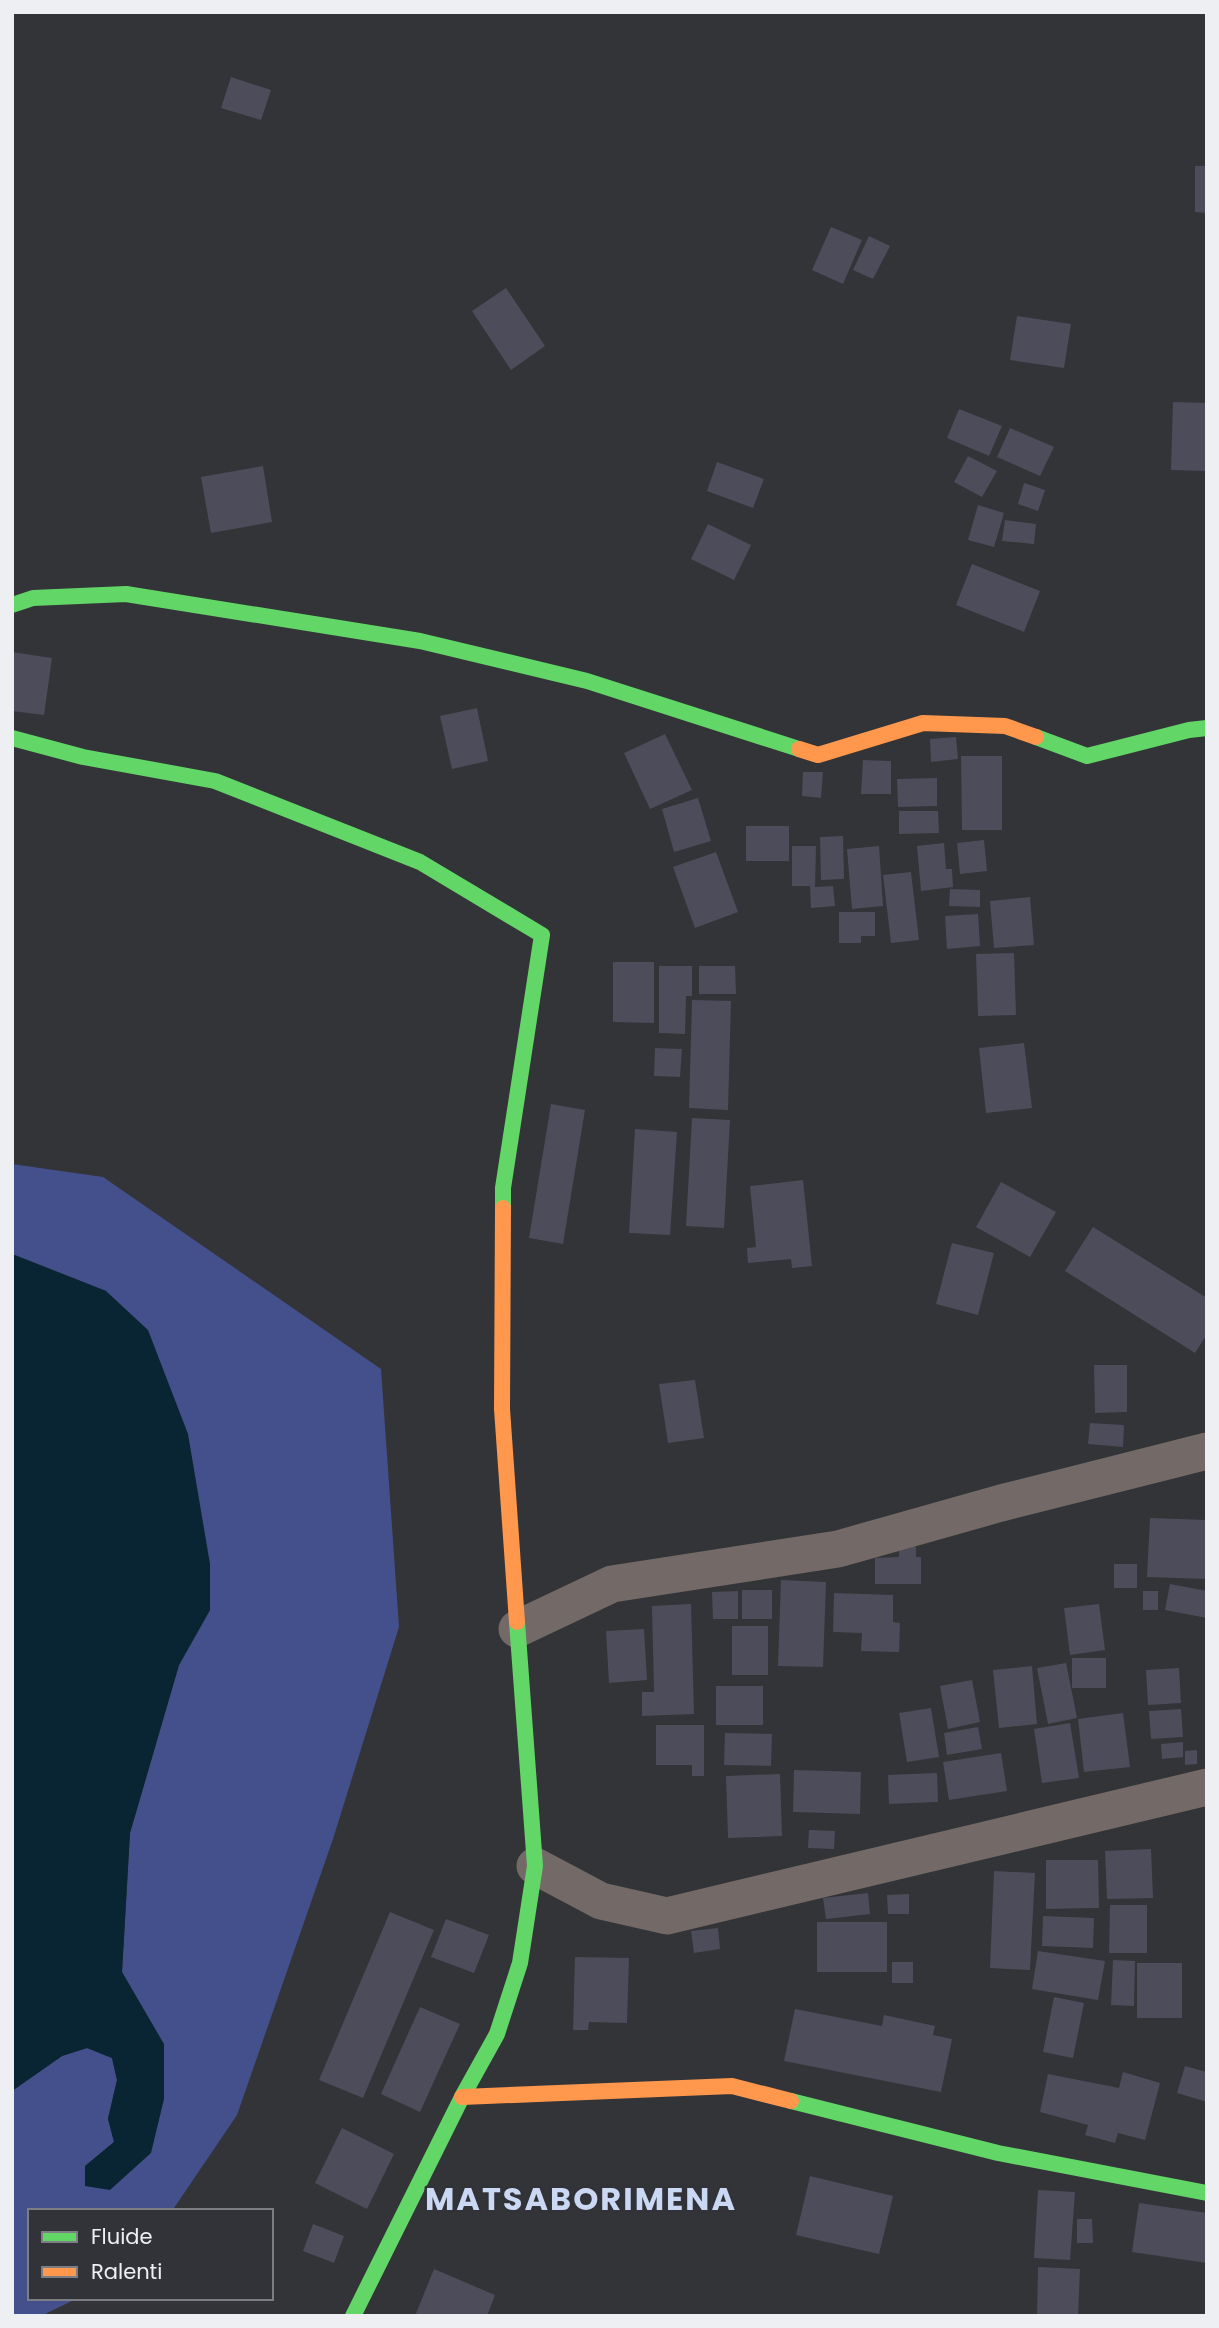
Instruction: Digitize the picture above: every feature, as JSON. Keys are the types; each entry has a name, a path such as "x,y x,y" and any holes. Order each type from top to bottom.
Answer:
{"street":[{"path":"12,605 33,598 126,594 420,641 587,681 818,755 923,723 1005,726 1087,756 1189,730 1207,728"},
{"path":"12,738 83,757 215,781 420,862 542,935 503,1188 502,1409 535,1866 520,1963 497,2034 461,2097 353,2316"},
{"path":"517,1629 612,1584 838,1549 1001,1503 1207,1451"},
{"path":"535,1866 601,1901 667,1916 1207,1787"},
{"path":"461,2097 732,2086 998,2153 1207,2193"}],"shaded area":[{"path":"12,1164 103,1177 381,1369 399,1627 333,1839 237,2115 173,2209 28,2209 28,2300 74,2300 41,2316 12,2316 12,2091 62,2056 87,2048 112,2058 117,2080 108,2118 114,2142 85,2166 110,2189 163,2044 122,1972 130,1833 179,1665 210,1610 210,1564 106,1291 12,1254"},
{"path":"12,1254 106,1291 148,1330 188,1434 210,1564 210,1610 179,1665 130,1833 122,1972 164,2044 164,2099 151,2153 110,2190 85,2186 85,2166 114,2142 108,2119 117,2080 112,2058 87,2048 62,2056 12,2091"}],"building":[{"path":"231,77 271,90 261,120 221,108"},
{"path":"1195,166 1207,166 1207,213 1195,212"},
{"path":"831,227 862,240 843,284 812,270"},
{"path":"869,236 890,246 873,279 853,270"},
{"path":"506,288 545,346 511,370 472,311"},
{"path":"1017,316 1071,324 1064,368 1010,360"},
{"path":"1173,402 1207,403 1207,471 1171,470"},
{"path":"959,409 1002,426 989,456 947,438"},
{"path":"1010,428 1054,447 1040,476 997,457"},
{"path":"968,456 997,471 982,497 954,482"},
{"path":"717,462 764,479 753,508 707,491"},
{"path":"263,466 272,522 211,533 201,477"},
{"path":"1024,483 1045,490 1038,511 1018,504"},
{"path":"978,505 1004,513 994,547 968,540"},
{"path":"1005,520 1036,524 1034,544 1002,541"},
{"path":"708,524 751,545 734,580 691,559"},
{"path":"972,564 1040,591 1024,632 956,605"},
{"path":"12,652 52,658 44,715 12,711"},
{"path":"477,708 488,761 452,769 440,716"},
{"path":"665,734 692,790 650,809 624,753"},
{"path":"956,737 958,759 931,762 930,739"},
{"path":"961,756 1002,756 1002,830 962,830"},
{"path":"863,760 891,761 891,794 861,794"},
{"path":"803,772 823,772 821,798 802,796"},
{"path":"937,778 937,806 898,807 897,779"},
{"path":"698,798 711,841 674,852 662,809"},
{"path":"899,811 938,811 939,833 899,834"},
{"path":"746,826 789,826 789,861 746,861"},
{"path":"843,836 844,879 821,880 820,837"},
{"path":"984,840 987,871 960,874 957,843"},
{"path":"944,843 946,869 952,869 953,887 921,891 917,846"},
{"path":"792,846 816,846 815,887 833,886 835,906 811,908 810,886 792,886"},
{"path":"879,846 883,906 852,909 847,849"},
{"path":"716,852 738,912 695,928 673,867"},
{"path":"911,872 919,940 891,943 883,875"},
{"path":"950,889 980,890 980,907 949,906"},
{"path":"1030,897 1034,945 994,948 990,901"},
{"path":"839,912 875,912 875,936 861,936 861,943 839,943"},
{"path":"978,914 980,946 947,949 945,916"},
{"path":"1014,953 1016,1015 978,1016 976,954"},
{"path":"613,962 654,962 654,1023 613,1022"},
{"path":"659,966 692,966 692,996 686,996 685,1034 659,1033"},
{"path":"699,966 735,966 736,994 699,994"},
{"path":"692,1000 731,1001 728,1110 689,1108"},
{"path":"1024,1043 1032,1108 986,1113 979,1048"},
{"path":"655,1048 682,1049 680,1077 654,1076"},
{"path":"551,1104 585,1110 563,1244 529,1238"},
{"path":"692,1118 730,1120 724,1228 686,1226"},
{"path":"635,1129 677,1132 670,1235 629,1233"},
{"path":"803,1180 812,1266 792,1268 791,1259 748,1263 747,1248 756,1247 750,1186"},
{"path":"1001,1182 1056,1212 1030,1257 976,1227"},
{"path":"1093,1227 1207,1298 1207,1334 1195,1353 1065,1271"},
{"path":"952,1243 994,1253 978,1315 936,1304"},
{"path":"1094,1365 1127,1365 1127,1412 1095,1413"},
{"path":"695,1380 704,1438 668,1443 659,1384"},
{"path":"1090,1423 1124,1425 1123,1447 1088,1444"},
{"path":"1150,1518 1207,1520 1207,1579 1147,1577"},
{"path":"899,1547 916,1547 916,1557 921,1557 921,1584 875,1584 875,1558 899,1557"},
{"path":"1114,1564 1137,1564 1137,1588 1114,1588"},
{"path":"781,1580 826,1582 823,1667 778,1666"},
{"path":"1170,1584 1207,1591 1207,1618 1165,1610"},
{"path":"742,1590 772,1590 772,1619 742,1619"},
{"path":"738,1591 738,1619 713,1619 712,1592"},
{"path":"1143,1591 1158,1591 1158,1610 1143,1610"},
{"path":"834,1593 893,1595 893,1622 900,1623 899,1652 861,1651 862,1633 833,1632"},
{"path":"691,1604 694,1714 642,1716 642,1692 654,1692 652,1606"},
{"path":"1099,1604 1105,1650 1070,1655 1064,1608"},
{"path":"732,1626 768,1626 768,1675 732,1675"},
{"path":"644,1629 647,1680 609,1683 606,1631"},
{"path":"1072,1658 1106,1658 1106,1688 1072,1688"},
{"path":"1066,1663 1077,1718 1048,1724 1037,1668"},
{"path":"1032,1666 1037,1724 999,1728 993,1670"},
{"path":"1179,1668 1181,1703 1148,1705 1146,1670"},
{"path":"972,1680 980,1722 948,1729 940,1686"},
{"path":"716,1686 763,1686 763,1725 716,1725"},
{"path":"931,1708 939,1757 907,1762 899,1713"},
{"path":"1181,1709 1183,1737 1151,1739 1149,1711"},
{"path":"1123,1713 1130,1767 1084,1772 1078,1719"},
{"path":"1070,1723 1079,1778 1042,1783 1034,1729"},
{"path":"656,1725 704,1725 704,1776 692,1776 692,1765 656,1765"},
{"path":"978,1727 982,1749 947,1755 944,1733"},
{"path":"725,1733 772,1734 771,1766 724,1765"},
{"path":"1183,1742 1183,1757 1162,1759 1161,1744"},
{"path":"1197,1750 1197,1764 1185,1765 1185,1751"},
{"path":"1001,1753 1007,1791 949,1800 943,1762"},
{"path":"794,1770 861,1772 860,1814 793,1812"},
{"path":"937,1773 938,1802 889,1804 888,1775"},
{"path":"780,1774 782,1836 728,1838 726,1776"},
{"path":"809,1830 835,1831 834,1849 808,1848"},
{"path":"1151,1849 1153,1898 1107,1899 1105,1851"},
{"path":"1046,1860 1098,1860 1099,1908 1046,1909"},
{"path":"994,1871 1035,1873 1030,1970 990,1968"},
{"path":"868,1893 870,1914 826,1919 823,1898"},
{"path":"909,1894 909,1914 888,1914 887,1895"},
{"path":"1110,1905 1147,1905 1147,1953 1109,1953"},
{"path":"390,1912 434,1930 363,2098 319,2080"},
{"path":"1043,1916 1094,1918 1093,1948 1042,1946"},
{"path":"446,1919 489,1935 474,1973 431,1957"},
{"path":"817,1922 887,1922 887,1972 817,1972"},
{"path":"718,1928 720,1949 694,1953 691,1931"},
{"path":"1038,1951 1105,1961 1098,2000 1032,1989"},
{"path":"575,1957 629,1958 627,2023 589,2022 588,2030 573,2030"},
{"path":"1113,1960 1135,1961 1134,2006 1111,2005"},
{"path":"892,1962 913,1962 913,1983 892,1983"},
{"path":"1137,1963 1182,1963 1182,2018 1137,2018"},
{"path":"1054,1997 1084,2003 1073,2058 1043,2052"},
{"path":"420,2007 460,2024 420,2112 381,2094"},
{"path":"795,2009 882,2026 884,2015 935,2026 933,2035 952,2039 941,2092 784,2061"},
{"path":"1185,2066 1207,2072 1207,2102 1177,2093"},
{"path":"1123,2072 1160,2083 1145,2140 1118,2133 1115,2143 1085,2135 1088,2125 1040,2112 1048,2074 1119,2088"},
{"path":"342,2128 394,2154 367,2209 315,2183"},
{"path":"810,2176 893,2196 879,2254 796,2235"},
{"path":"1038,2190 1075,2192 1070,2260 1034,2258"},
{"path":"1139,2203 1207,2213 1207,2263 1132,2252"},
{"path":"1077,2219 1092,2219 1093,2243 1077,2243"},
{"path":"313,2224 344,2236 334,2263 303,2251"},
{"path":"1038,2267 1080,2269 1078,2316 1037,2316"},
{"path":"434,2269 495,2295 487,2316 415,2316"}],"traffic: fast":[{"path":"12,605 33,598 126,594 420,641 587,681 799,749"},
{"path":"1036,737 1087,756 1189,730 1207,728"},
{"path":"12,738 83,757 215,781 420,862 542,935 503,1188 503,1208"},
{"path":"353,2316 462,2097 497,2034 520,1963 535,1866 517,1622"},
{"path":"791,2101 998,2153 1207,2193"}],"traffic: slow":[{"path":"799,749 818,755 923,723 1005,726 1036,737"},
{"path":"503,1208 502,1409 517,1622"},
{"path":"462,2097 732,2086 791,2101"}],"district":[{"name":"MATSABORIMENA","path":"581,2198"}]}
